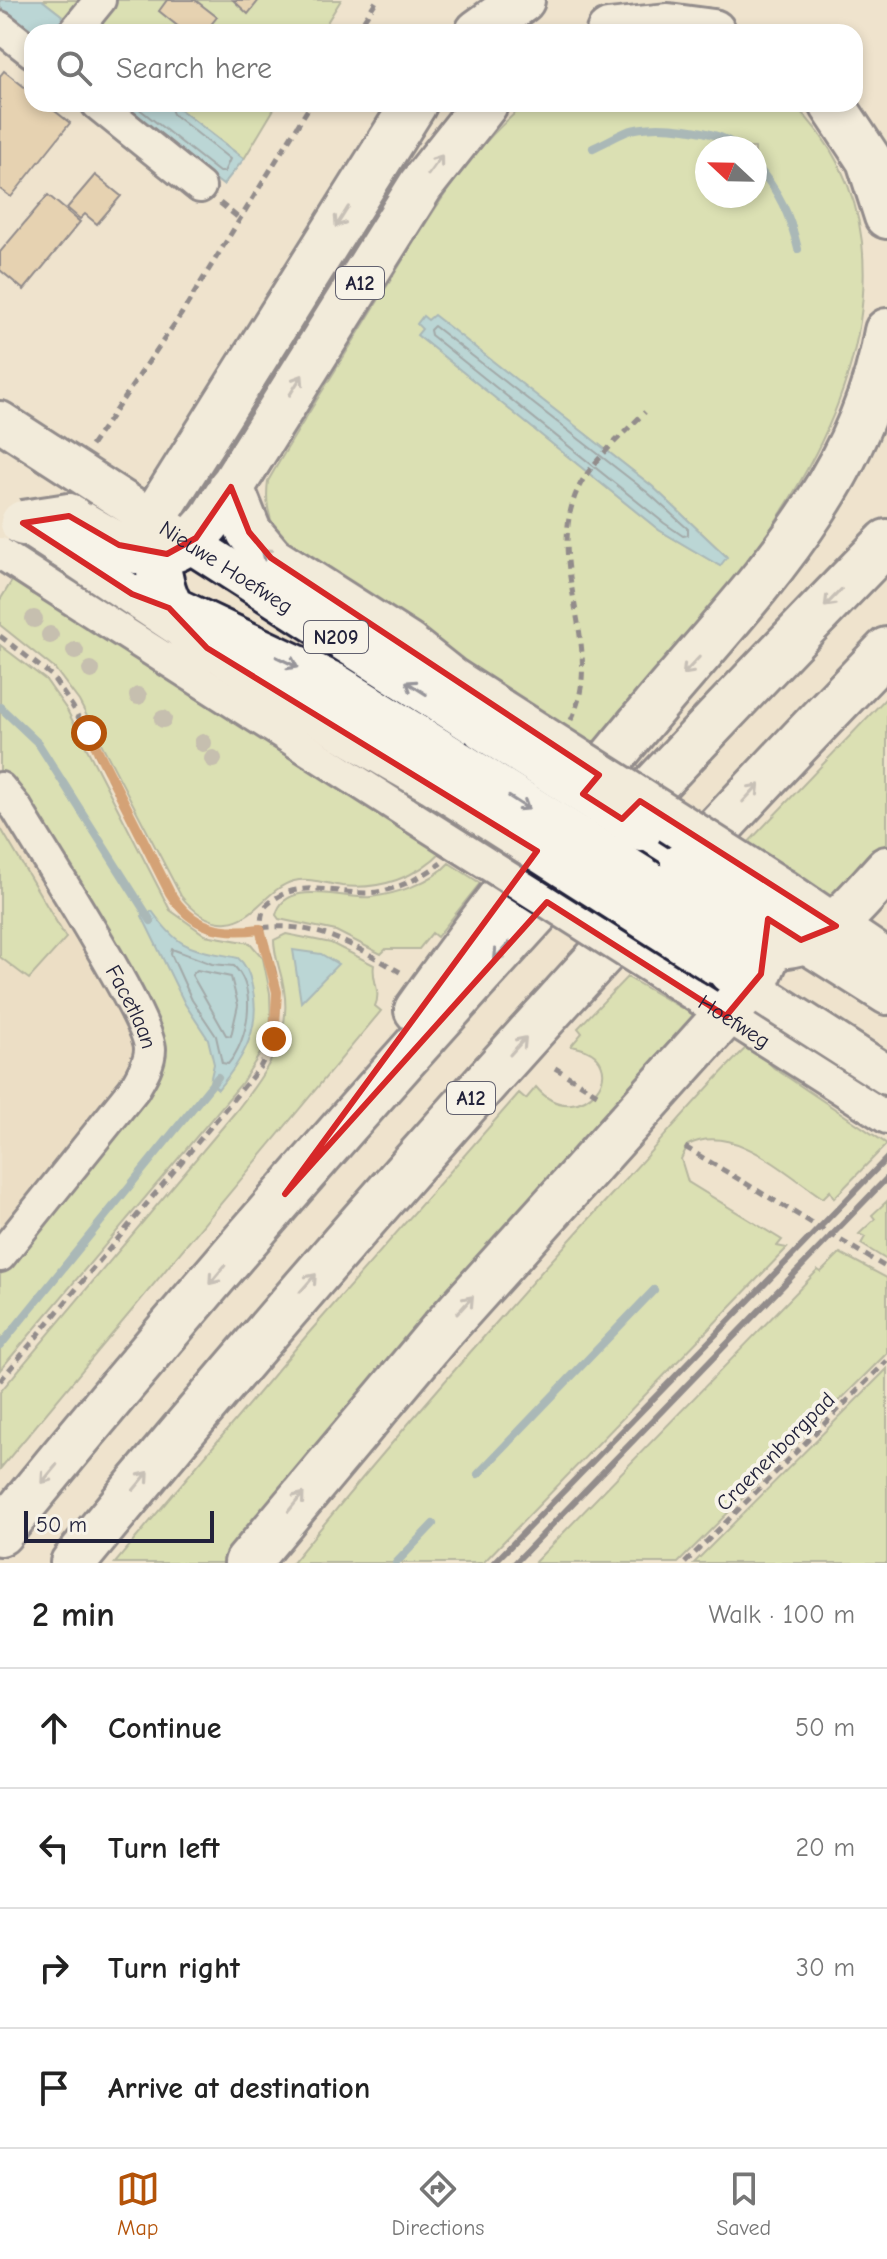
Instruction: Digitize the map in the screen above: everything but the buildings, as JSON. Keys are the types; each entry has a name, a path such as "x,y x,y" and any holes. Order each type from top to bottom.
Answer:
{"highway":[{"path":"489,24 522,0"},
{"name":"A12","path":"166,539 409,112"},
{"name":"A12","path":"166,539 210,520 421,185 479,112"},
{"path":"837,112 869,160 887,216"},
{"path":"285,1194 472,932 652,709 740,610 791,543 835,473 857,429 876,377 887,331"},
{"name":"N209","path":"231,487 249,532 271,558 407,645 451,680 467,746 771,930"},
{"name":"N209","path":"9,525 69,516 75,494"},
{"name":"N209","path":"75,494 119,545 166,539 161,588 151,601"},
{"path":"0,1533 285,1194 666,772 887,542"},
{"name":"N209","path":"151,601 218,628 467,746 771,930 881,965 878,903 883,873"},
{"name":"N209","path":"151,601 207,648"},
{"name":"A12","path":"73,1563 220,1386 446,1126 674,874 887,650"},
{"path":"247,1563 442,1330 739,1002 765,965 771,930 883,873"}],"main road":[{"name":"N209","path":"0,421 75,494 151,601"},
{"name":"Nieuwe Hoefweg","path":"166,539 467,746 656,844 771,930"},
{"name":"Nieuwe Hoefweg","path":"207,648 347,737 467,746 607,896"},
{"name":"Hoefweg","path":"607,896 771,930"},
{"name":"Hoefweg","path":"739,1002 815,1028 887,1075"}],"street":[{"path":"0,27 24,46"},
{"path":"107,112 200,187"},
{"name":"Hoefweg","path":"9,525 42,580 689,992 739,1002 788,1055 887,1118"},
{"name":"Facetlaan","path":"0,788 17,809 130,1001 148,1037 150,1050 134,1089 0,1256"}],"path":[{"path":"361,24 377,0"},
{"path":"75,494 306,112"},
{"path":"585,480 645,412"},
{"path":"0,636 51,675 73,707 170,893 186,914 214,930 300,928 334,937 400,972"},
{"path":"0,1381 260,1067 274,1039 278,1008 275,975 260,929"},
{"path":"555,1068 597,1094"},
{"path":"685,1147 887,1268"},
{"name":"Craenenborgpad","path":"685,1563 887,1361"}],"highlighted area":[{"path":"231,487 249,532 271,558 599,775 583,794 622,819 640,801 836,926 801,940 768,919 761,974 726,1016 547,902 285,1194 537,851 207,648 169,608 132,594 23,523 69,516 119,545 167,554 196,538"}],"shaded area":[{"path":"0,750 195,1053 0,1296"}],"green space":[{"path":"42,0 341,0 326,24 73,24"},
{"path":"183,112 272,112 244,159"},
{"path":"517,112 801,112 840,167 859,222 862,242 861,314 845,384 817,452 779,517 735,579 595,750 290,552 278,535 268,511 268,481 421,230 459,175","holes":["434,316 652,486 726,556 720,566 659,530 418,335"]},
{"path":"15,576 443,850 409,875 383,884 356,887 312,880 294,881 276,890 237,920 220,922 201,915 181,896 79,701 55,669 0,625 0,600"},
{"path":"0,645 46,680 67,710 170,910 205,935 250,943 263,958 270,993 271,1024 263,1049 241,1084 0,1370 0,1275 151,1084 165,1049 159,1026 0,770"},
{"path":"887,697 887,847 831,909 742,849"},
{"path":"0,827 66,938 29,979 0,957"},
{"path":"449,863 480,883 437,937 432,933 419,949 386,949 381,954 336,931 279,919 276,915 282,903 303,893 360,897 381,895 423,882"},
{"path":"286,934 331,943 374,965 375,1006 381,1011 0,1469 0,1392 237,1110 266,1069 284,1024 283,984 274,940"},
{"path":"627,977 697,1017 272,1500 222,1563 115,1563 307,1335 519,1093 526,1099 536,1087 553,1101 570,1104 585,1100 596,1090 602,1078 602,1065 592,1053 571,1046 582,1033 578,1028"},
{"path":"749,1045 774,1068 887,1144 834,1198 830,1191 823,1198 741,1145 723,1140 705,1140 688,1145 681,1159 688,1182 782,1240 777,1246 787,1248 483,1563 292,1563 495,1323 700,1095"},
{"path":"887,1201 887,1260 861,1244 865,1237 859,1234 875,1219 872,1215"},
{"path":"840,1253 887,1278 887,1353 678,1563 534,1563 818,1270 821,1272"},
{"path":"887,1369 887,1563 694,1563"}],"water":[{"path":"0,0 42,0 73,24 24,24 24,26 0,7"},
{"path":"130,112 183,112 244,159 223,185"},
{"path":"434,315 652,486 727,557 720,566 659,530 417,335 422,329 417,324 423,316 428,320"},
{"path":"152,911 180,942 198,950 238,958 249,974 255,1015 252,1028 243,1054 218,1089 210,1082 214,1064 208,1039 185,1004 142,916"},
{"path":"293,950 321,954 338,964 301,1002"}],"waterway":[{"path":"593,148 639,128 669,127 717,136"},
{"path":"767,179 782,204 798,249"},
{"path":"0,707 38,743 151,921"},
{"path":"0,1346 218,1077"},
{"path":"478,1474 654,1290"},
{"path":"396,1563 433,1524"}],"railway":[{"path":"494,1563 887,1158"},
{"path":"515,1563 887,1178"}],"route":[{"path":"89,733 176,903 200,924 214,930 260,929 275,975 278,1024 274,1039"}]}
